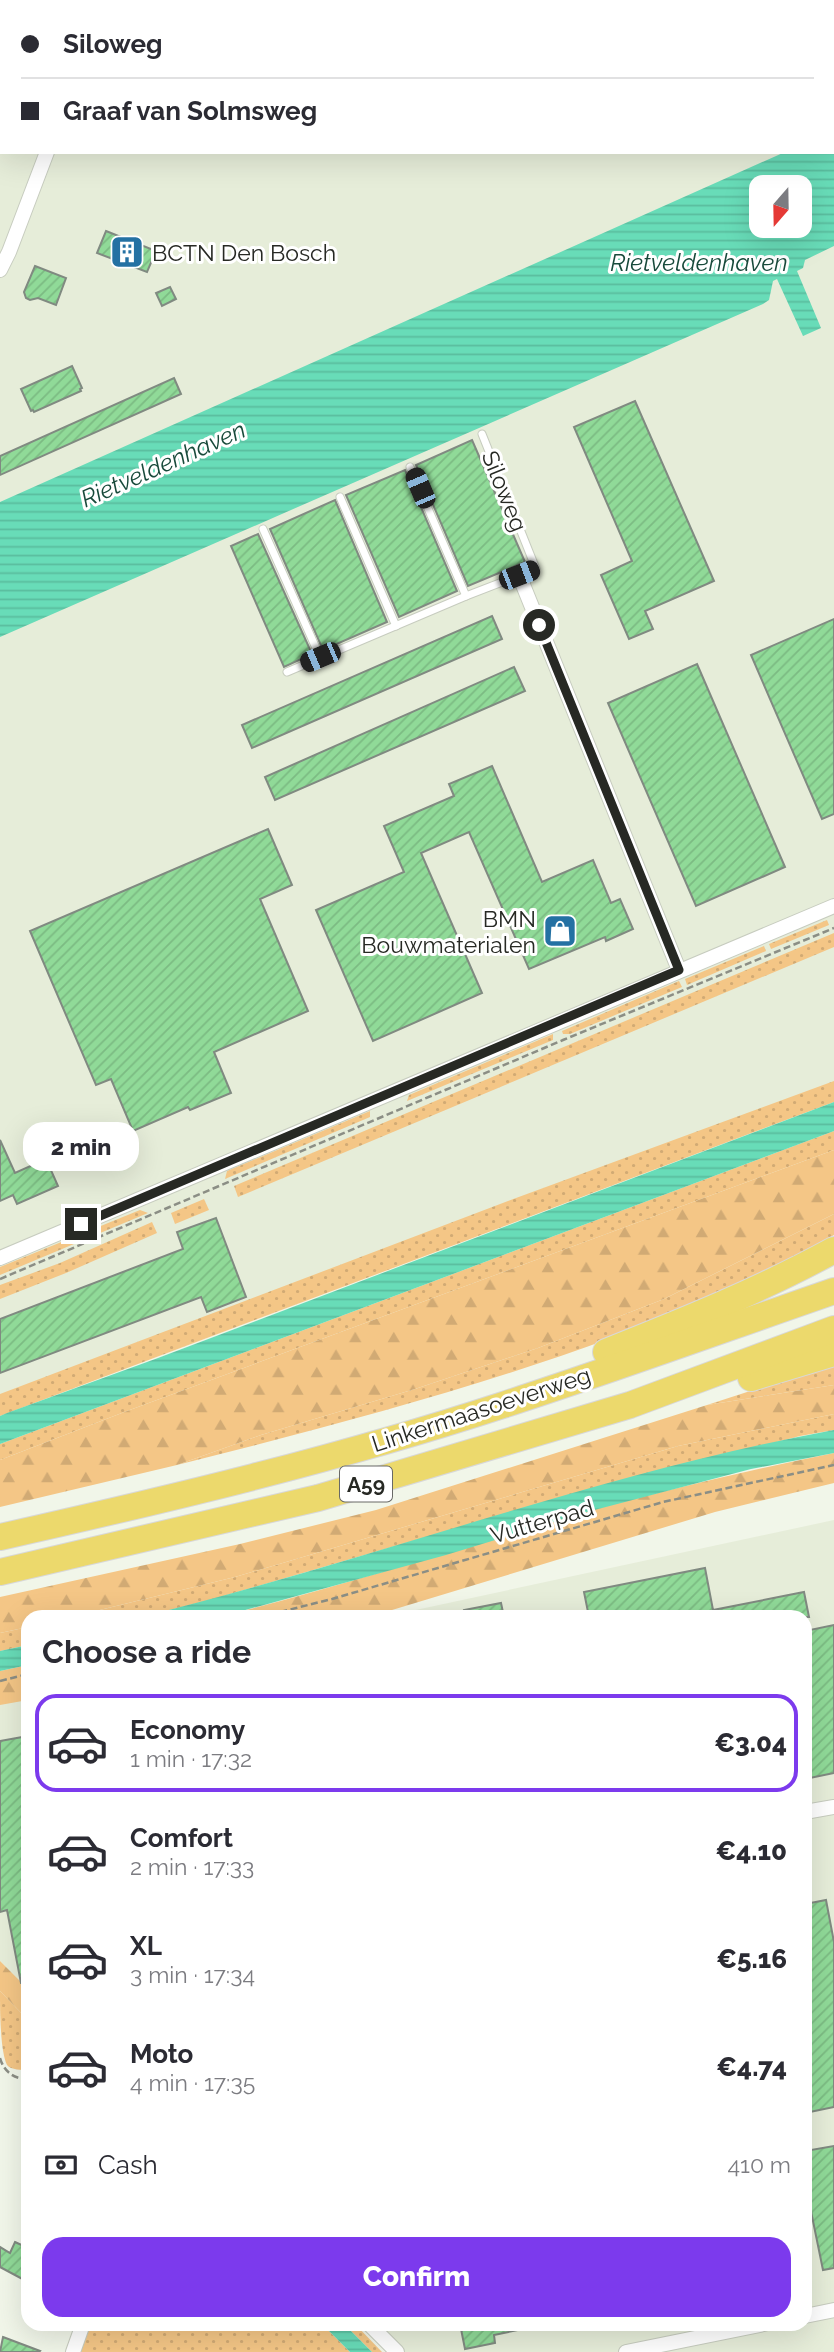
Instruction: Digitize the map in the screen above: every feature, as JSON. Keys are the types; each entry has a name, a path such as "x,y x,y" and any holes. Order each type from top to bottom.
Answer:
{"highway":[{"name":"A59","path":"501,1406 554,1372 687,1320 792,1273 834,1250"},
{"name":"Linkermaasoeverweg","path":"0,1536 141,1505 308,1463 501,1406 834,1291"},
{"name":"Linkermaasoeverweg","path":"0,1572 318,1498 630,1405 834,1329"},
{"name":"A59","path":"630,1405 699,1394 834,1353"}],"street":[{"path":"0,270 46,154"},
{"path":"519,575 679,970"},
{"path":"0,1258 834,906"},
{"path":"812,1811 834,1807"},
{"path":"812,2315 834,2310"},
{"path":"73,2352 80,2331"},
{"path":"376,2331 397,2352"},
{"path":"626,2352 730,2331"}],"lane":[{"name":"Siloweg","path":"482,435 536,569 519,575"},
{"path":"410,467 466,596"},
{"path":"340,496 396,626"},
{"path":"263,529 320,657"},
{"path":"287,672 519,575"}],"path":[{"path":"0,1279 834,928"},
{"name":"Vutterpad","path":"288,1610 663,1502 834,1465"},
{"path":"0,1681 21,1676"},
{"path":"0,2059 9,2074 21,2079"}],"shaded area":[{"path":"0,154 834,154 834,1089 0,1405"},
{"path":"834,1520 834,2352 395,2352 373,2331 812,2331 812,1610 416,1610"},
{"path":"21,1694 21,1982 0,1961 0,1699"}],"green space":[{"path":"827,920 829,925 771,949 769,944"},
{"path":"834,933 834,947 238,1197 234,1186"},
{"path":"764,946 766,951 687,985 685,979"},
{"path":"679,981 682,987 570,1034 563,1034 562,1031"},
{"path":"553,1034 553,1040 407,1101 409,1095"},
{"path":"834,1081 834,1102 0,1416 0,1394 516,1198"},
{"path":"370,1111 370,1117 225,1179 227,1171"},
{"path":"834,1131 834,1150 0,1460 0,1444"},
{"path":"834,1150 834,1214 664,1299 538,1348 415,1389 261,1435 177,1465 0,1507 0,1460"},
{"path":"204,1199 209,1210 175,1224 171,1213"},
{"path":"140,1210 148,1213 0,1275 0,1267"},
{"path":"834,1214 834,1235 732,1289 651,1323 585,1348 450,1391 177,1465 261,1435 415,1389 538,1348 664,1299"},
{"path":"152,1222 157,1233 0,1299 0,1285 60,1263"},
{"path":"834,1364 834,1385 707,1405"},
{"path":"834,1385 834,1414 678,1446 235,1577 100,1610 21,1610 21,1628 0,1633 0,1597 240,1544 376,1510 707,1405"},
{"path":"834,1414 834,1430 800,1436 591,1489 210,1600 169,1610 100,1610 235,1577 678,1446"},
{"path":"834,1453 834,1483 715,1512 392,1610 246,1610 581,1513 739,1473"},
{"path":"21,1628 21,1646 0,1651 0,1633"},
{"path":"21,1666 21,1701 0,1705 0,1671"},
{"path":"0,1961 21,1982 21,2013 0,1991"},
{"path":"0,1991 21,2013 21,2069 7,2065 1,2030"},
{"path":"85,2331 329,2331 350,2352 76,2352"},
{"path":"351,2331 362,2331 382,2352 372,2352"}],"water":[{"name":"Rietveldenhaven","path":"781,154 834,154 834,246 805,260 803,268 797,271 821,328 803,336 777,279 773,281 769,300 763,304 0,637 0,502"},
{"path":"834,1102 834,1131 0,1444 0,1416 7,1413"},
{"path":"834,1430 834,1453 751,1469 583,1513 446,1555 246,1610 167,1610 314,1570 573,1493 746,1448"},
{"path":"21,1646 21,1666 0,1671 0,1651"},
{"path":"329,2331 351,2331 372,2352 350,2352"}],"building":[{"name":"BCTN Den Bosch","path":"106,231 156,251 147,272 97,253"},
{"path":"35,266 66,278 56,305 38,298 26,298 24,292"},
{"path":"170,287 176,299 162,306 156,293"},
{"path":"72,366 81,391 31,411 21,389"},
{"path":"174,378 181,394 0,475 0,456"},
{"path":"635,401 714,581 645,611 653,629 629,639 601,575 632,561 574,427"},
{"path":"472,440 525,562 468,586 416,465"},
{"path":"405,470 457,591 399,617 346,495"},
{"path":"335,500 387,622 323,650 270,529"},
{"path":"258,534 312,654 284,667 231,546"},
{"path":"492,616 502,639 252,748 242,725"},
{"path":"834,619 834,814 822,819 751,655"},
{"path":"697,664 785,867 696,906 608,703"},
{"path":"514,667 525,691 275,800 265,777"},
{"path":"492,766 542,882 593,860 611,903 620,899 633,929 606,941 605,937 529,969 469,832 421,853 482,993 373,1041 316,910 404,872 384,826 454,796 449,784"},
{"path":"268,829 292,885 260,899 308,1011 214,1052 231,1093 190,1110 188,1107 133,1131 111,1079 96,1085 30,931"},
{"path":"0,1140 15,1173 46,1159 58,1186 17,1204 13,1195 0,1201"},
{"path":"216,1218 246,1297 207,1312 201,1297 0,1373 0,1319 183,1249 177,1232"},
{"path":"705,1568 713,1610 588,1610 584,1592"},
{"path":"804,1592 808,1610 713,1610"},
{"path":"501,1603 502,1610 464,1610"},
{"path":"834,1625 834,1773 812,1778 812,1630"},
{"path":"21,1737 21,1983 7,1910 0,1912 0,1741"},
{"path":"826,1900 834,1942 834,2107 812,2112 812,1903"},
{"path":"834,2146 834,2268 823,2270 812,2216 812,2150"},
{"path":"15,2242 21,2245 21,2278 0,2267 0,2247 10,2253"},
{"path":"461,2331 513,2331 494,2335 495,2343 465,2349"},
{"path":"3,2337 40,2351 0,2352"}],"place":[{"name":"BCTN Den Bosch","path":"127,252"},
{"name":"BMN Bouwmaterialen","path":"560,931"}],"route":[{"path":"81,1224 679,970 539,625"}]}
